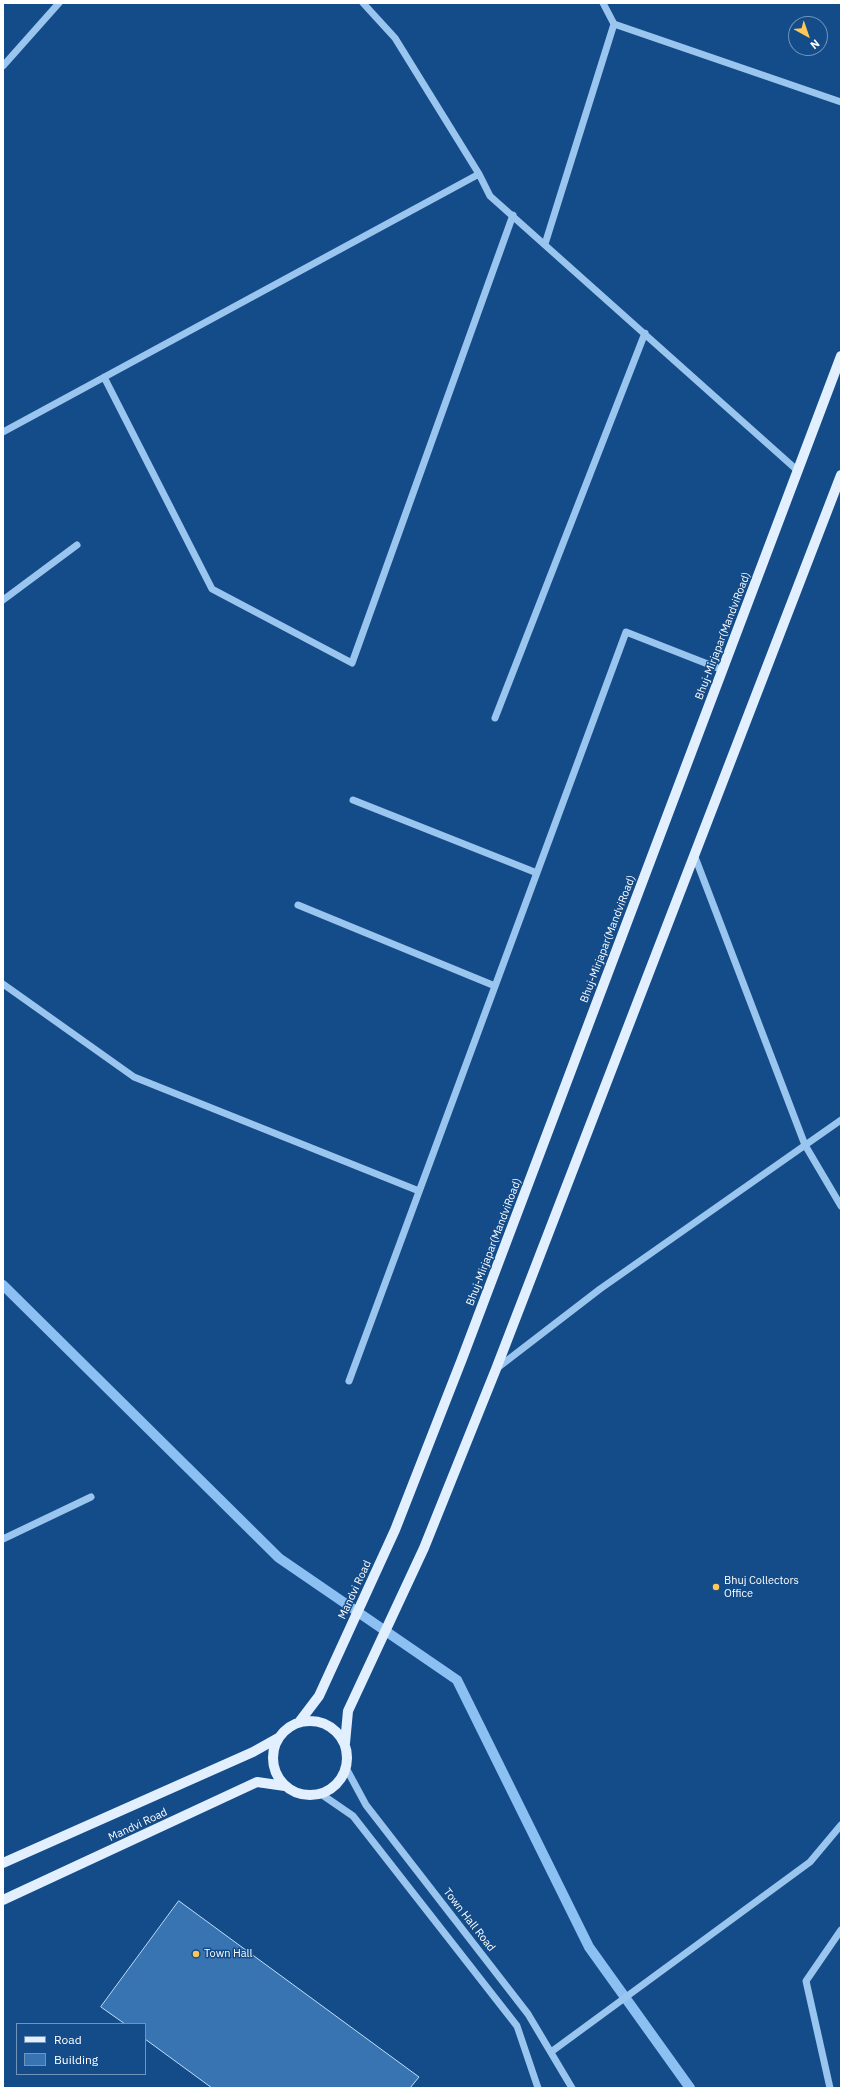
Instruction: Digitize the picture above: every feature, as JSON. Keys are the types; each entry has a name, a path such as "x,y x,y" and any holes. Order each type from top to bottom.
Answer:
{"main road":[{"name":"Bhuj-Mirjapar(MandviRoad)","path":"395,1530 465,1351 841,356"},
{"path":"345,1743 338,1733 328,1725 315,1720 300,1721 287,1727 278,1738 272,1752 272,1764 276,1776 285,1786 296,1793 308,1796 321,1794 332,1788 340,1779 346,1768 347,1755 345,1743 348,1711 424,1548 496,1369 695,857 841,474"},
{"name":"Mandvi Road","path":"300,1721 319,1696 395,1530"},
{"name":"Mandvi Road","path":"3,1864 253,1752 278,1738"},
{"name":"Mandvi Road","path":"3,1900 257,1782 285,1786"}],"street":[{"path":"3,66 59,3"},
{"path":"363,3 396,38 479,174 490,196 798,471"},
{"path":"545,244 614,24 604,3"},
{"path":"614,24 841,102"},
{"path":"3,432 479,174"},
{"path":"104,378 212,589 352,664 512,215"},
{"path":"495,718 645,334"},
{"path":"4,597 77,545"},
{"path":"349,1380 626,632 723,670"},
{"path":"353,800 537,873"},
{"path":"695,857 805,1145 841,1206"},
{"path":"298,906 495,986"},
{"path":"3,984 134,1077 419,1191"},
{"path":"496,1369 600,1289 841,1120"},
{"path":"3,1539 92,1497"},
{"name":"Town Hall Road","path":"346,1768 366,1805 528,2014 572,2088"},
{"path":"321,1794 353,1816 517,2026 538,2088"},
{"path":"551,2052 810,1862 841,1825"},
{"path":"830,2088 806,1981 841,1930"}],"building":[{"name":"Town Hall","path":"179,1901 419,2077 410,2088 212,2088 146,2040 146,2023 124,2023 101,2007"}],"waterway":[{"path":"3,1285 279,1558 457,1680 589,1947 690,2088"}],"place":[{"name":"Bhuj Collectors Office","path":"716,1587"},
{"name":"Town Hall","path":"196,1954"}]}
